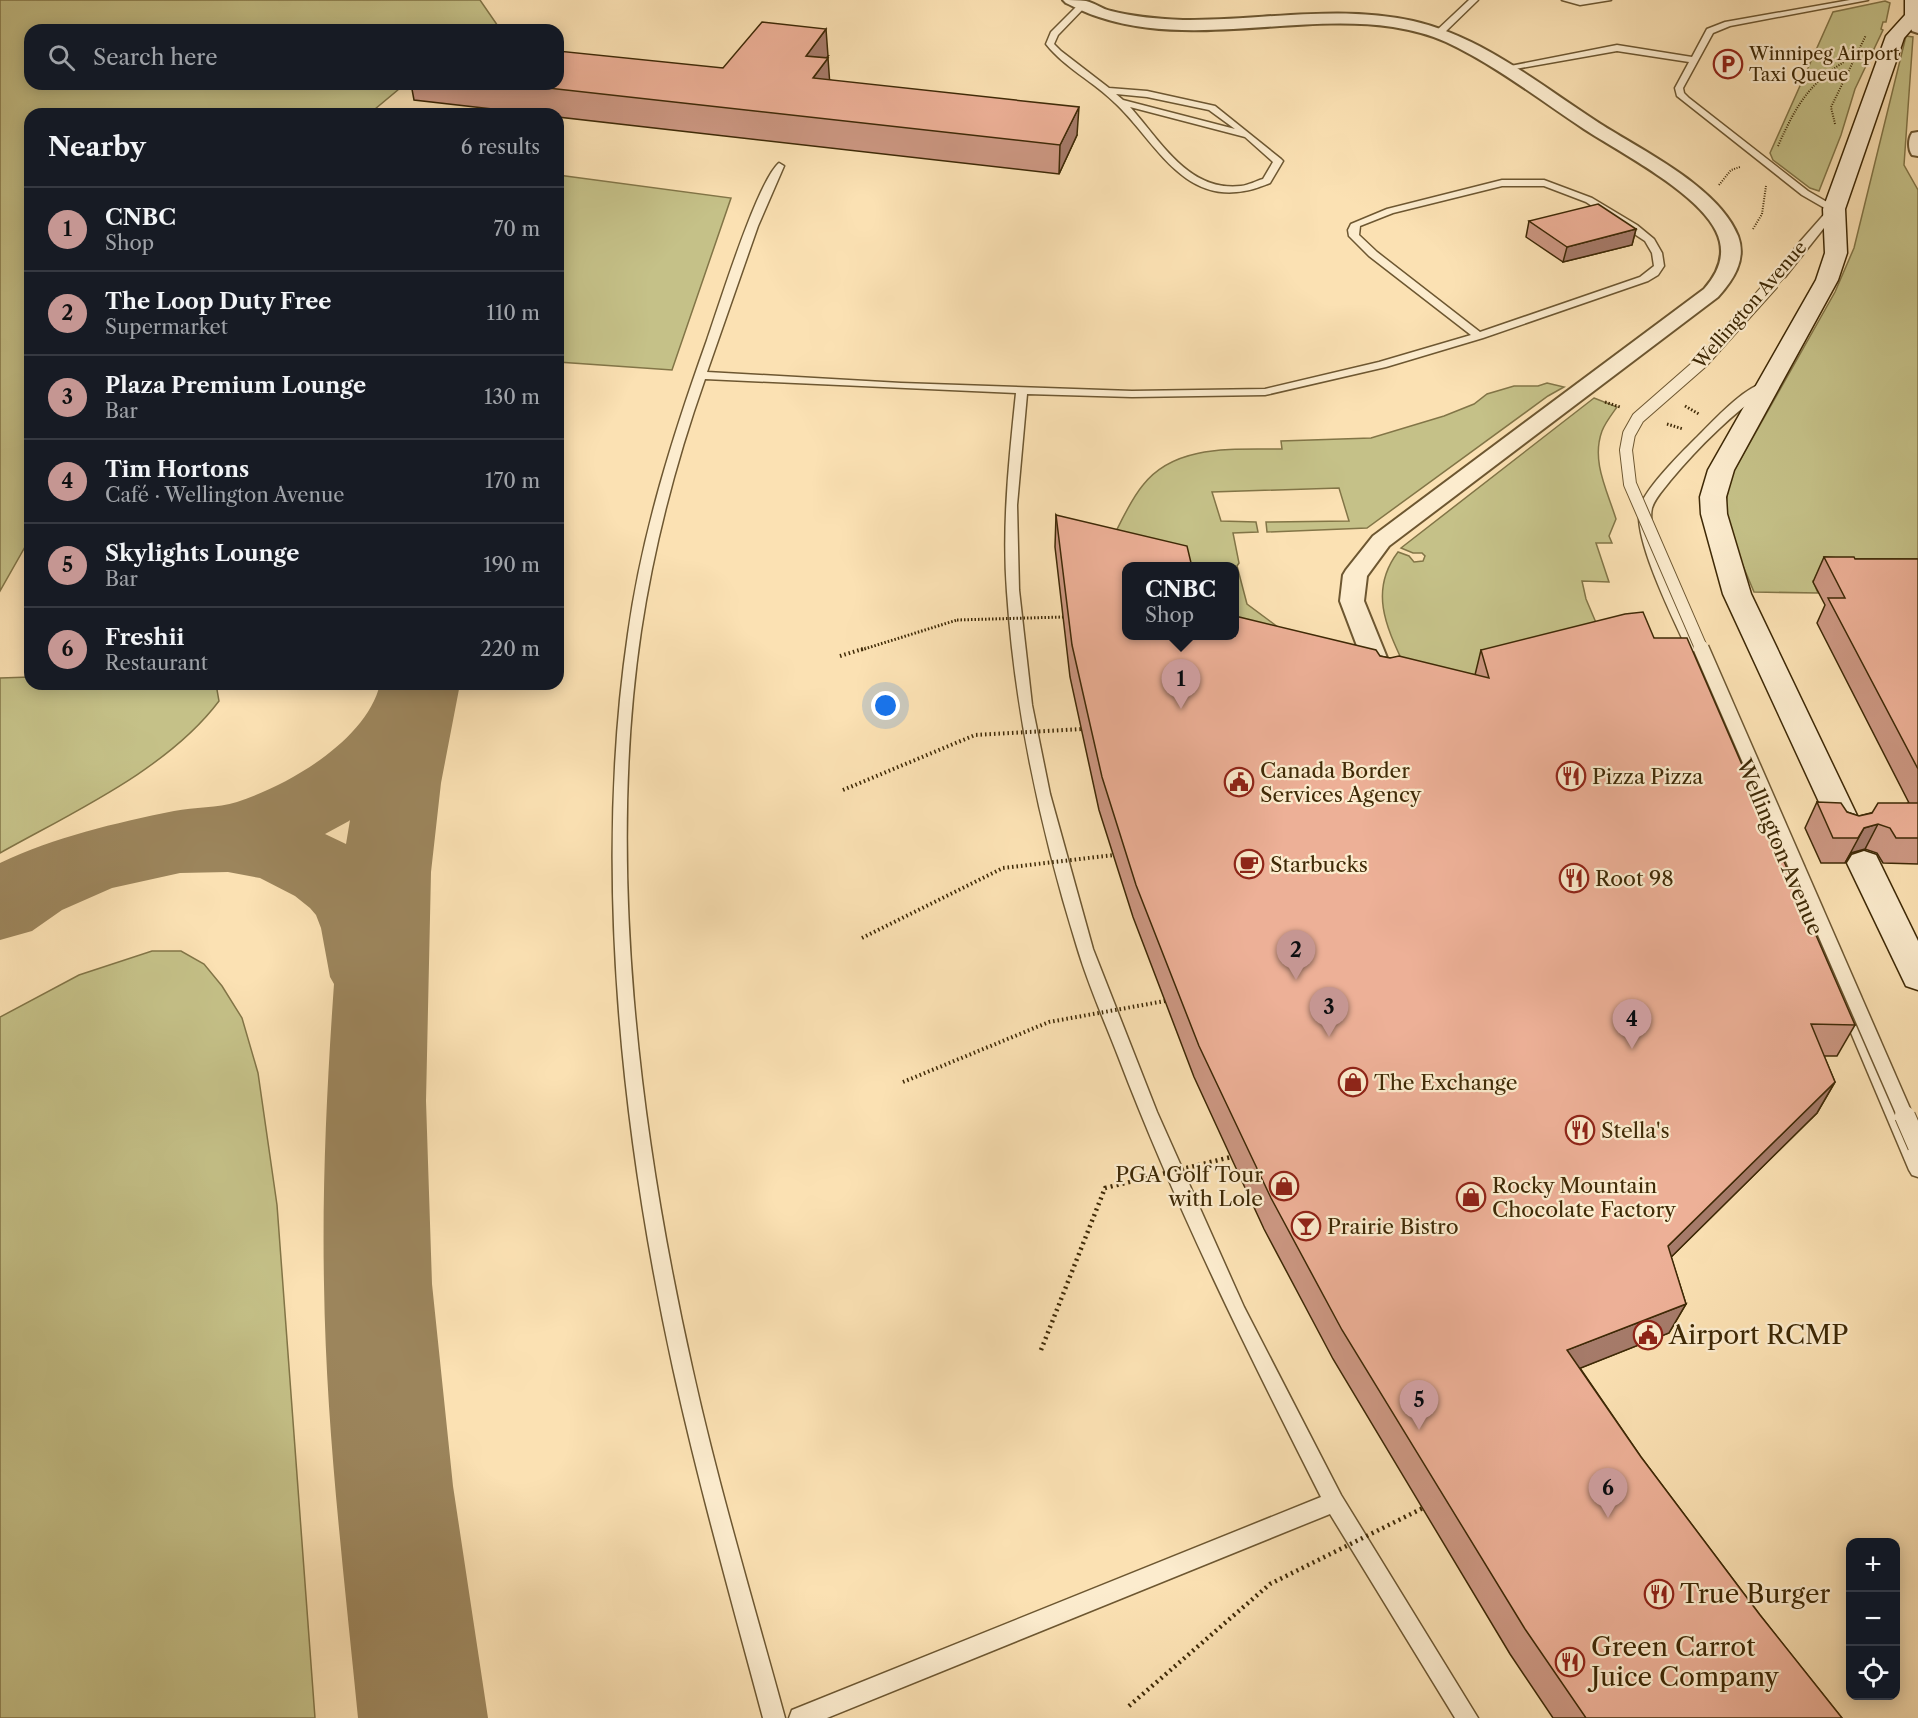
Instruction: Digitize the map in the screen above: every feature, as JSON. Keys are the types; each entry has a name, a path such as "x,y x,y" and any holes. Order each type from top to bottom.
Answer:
{"main road":[{"name":"Wellington Avenue","path":"1847,828 1737,594 1714,514 1713,498 1721,470 1827,280 1836,253 1834,209 1895,36 1916,16"},
{"path":"1864,863 1918,977"}],"street":[{"path":"1077,3 1104,14 1162,22 1193,24 1329,18 1366,19 1401,23 1439,33 1468,46 1504,68 1681,185 1710,210 1728,235 1731,253 1728,270 1711,293 1382,541 1355,575 1352,601 1383,680"},
{"path":"1918,137 1918,151"}],"lane":[{"path":"1439,33 1474,0"},
{"path":"1566,0 1580,3 1607,0"},
{"path":"1834,209 1805,193 1761,159 1680,94 1679,88 1710,32 1720,26 1864,0"},
{"path":"1077,3 1054,34 1050,44 1059,55 1105,90 1121,102 1182,174 1212,188 1242,189 1267,181 1278,161 1212,108 1147,94 1105,90"},
{"path":"1504,68 1617,48 1694,60"},
{"path":"1121,102 1248,135"},
{"path":"774,1718 682,1368 644,1151 631,1050 619,862 620,778 635,631 648,554 664,487 699,375 764,196 778,166"},
{"path":"699,375 901,386 1132,394 1265,392 1382,365 1479,336 1644,279 1654,273 1659,266 1657,253 1648,239 1603,207 1569,191 1544,183 1502,183 1390,211 1356,224 1353,230 1354,236 1373,254 1479,336"},
{"name":"Wellington Avenue","path":"1834,209 1781,275 1702,362 1638,418 1630,430 1625,468 1918,1146"},
{"name":"Wellington Avenue","path":"1773,379 1725,416 1650,497 1647,506 1647,530 1652,551 1918,1170"},
{"path":"1022,389 1011,505 1013,590 1025,705 1043,794 1085,949 1148,1112 1237,1312 1334,1502 1467,1718"},
{"path":"800,1718 1334,1502"}],"path":[{"path":"1710,210 1713,192 1731,170 1774,155 1801,96 1819,76 1865,51"},
{"path":"840,656 957,620 1063,618"},
{"path":"843,790 975,735 1082,729"},
{"path":"862,939 1003,868 1114,855"},
{"path":"903,1082 1049,1022 1165,1001"},
{"path":"1041,1350 1105,1188 1231,1157"},
{"path":"1129,1706 1270,1584 1423,1508"}],"shaded area":[{"path":"0,0 480,0 497,24 24,24 24,90 398,90 376,108 24,108 24,549 0,591"},
{"path":"1885,1 1890,3 1886,22 1883,22 1881,29 1883,30 1855,89 1841,135 1819,191 1810,188 1773,160 1770,153 1833,12"},
{"path":"1906,36 1913,37 1904,165 1918,190 1918,584 1813,581 1818,593 1754,592 1733,542 1725,510 1730,478 1835,292 1854,248"},
{"path":"564,176 731,198 672,370 564,362"},
{"path":"1547,383 1564,387 1548,396 1367,528 1267,532 1266,522 1349,521 1339,488 1212,492 1221,521 1256,522 1258,532 1233,533 1239,562 1128,562 1107,549 1143,485 1157,471 1189,455 1227,450 1282,449 1281,441 1371,438 1444,416 1474,404 1487,394 1514,386 1538,386"},
{"path":"1594,398 1617,407 1602,431 1598,453 1602,475 1616,519 1609,536 1612,543 1596,543 1609,582 1582,581 1586,599 1605,644 1487,676 1414,687 1391,636 1383,603 1383,586 1388,569 1398,552 1409,556 1414,562 1423,561 1425,556 1422,553 1413,553 1401,548"},
{"path":"1239,574 1247,604 1298,642 1239,628"},
{"path":"24,677 24,690 217,690 219,701 174,748 147,768 88,805 0,853 0,678"},
{"path":"152,951 181,951 204,964 222,986 242,1018 258,1073 277,1205 315,1718 0,1718 0,1017 79,975"}],"building":[{"path":"762,22 826,29 806,56 828,58 813,78 1079,107 1060,145 564,90 564,52 723,68"},
{"path":"1598,204 1636,229 1567,247 1529,221"},
{"path":"1056,515 1187,546 1191,562 1122,562 1122,640 1239,640 1239,617 1376,650 1380,656 1390,658 1399,656 1489,678 1481,650 1625,614 1643,612 1654,638 1687,638 1855,1025 1811,1024 1835,1082 1668,1246 1686,1304 1567,1350 1641,1457 1760,1615 1842,1718 1586,1718 1525,1629 1342,1330 1271,1198 1199,1046 1136,885 1102,777 1072,645"},
{"path":"1824,557 1918,559 1918,769 1828,598 1845,598"},
{"path":"1817,802 1841,803 1847,812 1859,816 1872,813 1878,803 1918,803 1918,838 1896,838 1890,828 1878,824 1864,828 1858,838 1833,838"}],"taxiway":[{"path":"419,690 399,783 386,872 376,1101 378,1284 394,1486 423,1718"},
{"path":"204,838 236,833 266,824 292,814 344,785 387,746 403,724 414,699"},
{"path":"0,907 22,891 45,880 76,867 108,858 184,841 207,840 249,844 270,848 309,863 342,885 357,905 367,928 377,977"}],"place":[{"name":"Winnipeg Airport Taxi Queue","path":"1728,64"},
{"name":"CNBC","path":"1181,709"},
{"name":"Pizza Pizza","path":"1571,776"},
{"name":"Canada Border Services Agency","path":"1239,782"},
{"name":"Starbucks","path":"1249,864"},
{"name":"Root 98","path":"1574,878"},
{"name":"The Loop Duty Free","path":"1296,980"},
{"name":"Plaza Premium Lounge","path":"1329,1037"},
{"name":"Tim Hortons","path":"1632,1049"},
{"name":"The Exchange","path":"1353,1082"},
{"name":"Stella's","path":"1580,1130"},
{"name":"PGA Golf Tour with Lole","path":"1284,1186"},
{"name":"Rocky Mountain Chocolate Factory","path":"1471,1197"},
{"name":"Prairie Bistro","path":"1306,1226"},
{"name":"Airport RCMP","path":"1648,1335"},
{"name":"Skylights Lounge","path":"1419,1430"},
{"name":"Freshii","path":"1608,1518"},
{"name":"True Burger","path":"1659,1594"},
{"name":"Green Carrot Juice Company","path":"1570,1662"}]}
